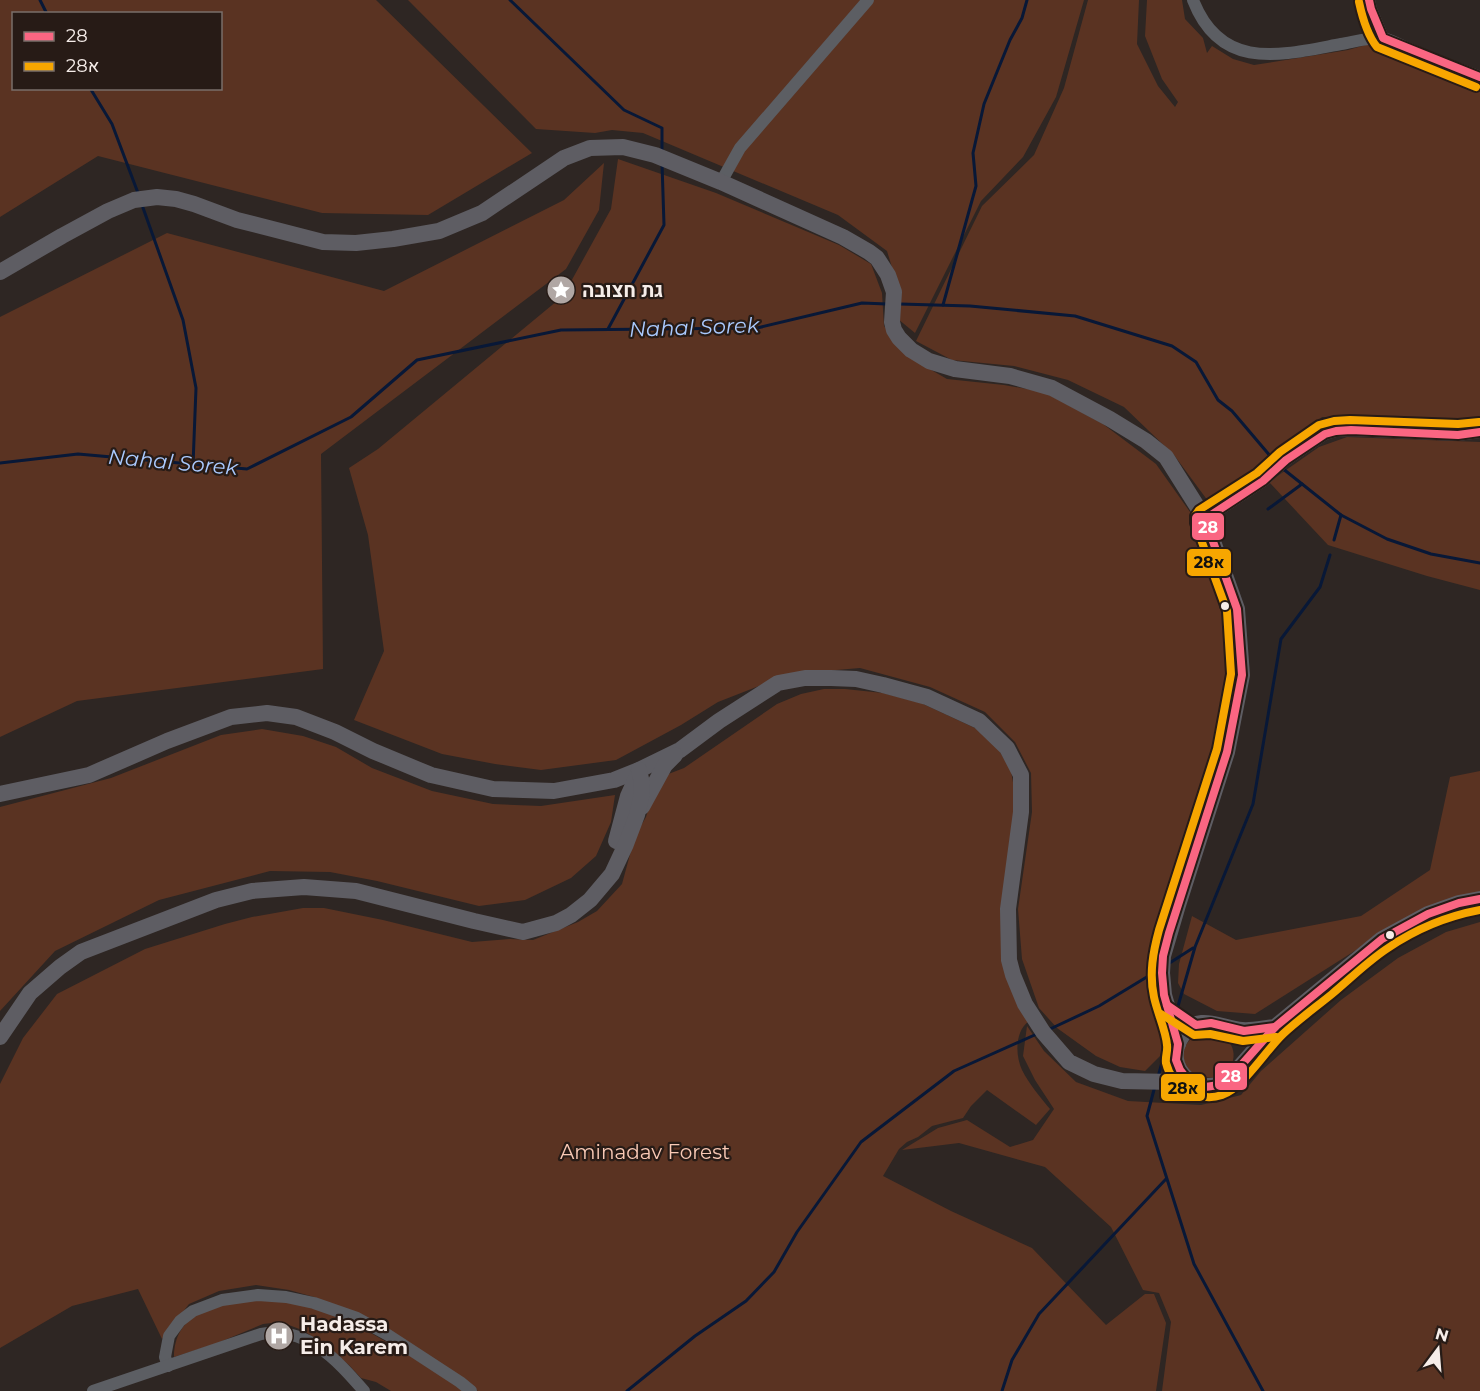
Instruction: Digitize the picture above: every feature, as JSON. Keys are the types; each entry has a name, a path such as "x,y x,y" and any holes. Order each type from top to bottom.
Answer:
{"main road":[{"path":"0,272 63,236 134,200 157,197 176,199 237,220 323,242 356,243 439,231 482,213 564,158 590,148 623,147 655,155 721,182 843,237 869,252 877,258 888,275 894,292 892,322 894,330 911,350 929,361 955,369 1020,379 1052,388 1110,419 1146,441 1166,458 1205,519 1237,609 1242,675 1227,752 1163,956 1164,994 1183,1075 1197,1084"},
{"path":"637,815 665,765 680,750 778,683 805,678 856,679 927,697 979,721 1007,748 1021,775 1021,812 1008,909 1009,960 1013,975 1032,1017 1069,1062 1094,1074 1122,1081 1197,1084 1210,1087 1227,1081 1275,1027 1382,939 1428,914 1459,903 1480,899"},
{"path":"0,794 89,775 167,741 231,717 267,713 296,717 336,732 373,751 431,775 493,789 554,791 614,780 680,750"},
{"path":"0,1037 30,993 81,952 216,900 252,891 304,887 356,891 523,932 556,922 571,915 590,900 612,874 637,815 642,783 639,770"},
{"path":"523,932 558,913 584,895 600,878 610,861 628,796 639,770"},
{"path":"1167,1005 1196,1025"},
{"path":"1152,1081 1177,1052 1187,1030 1196,1025 1210,1023 1244,1030 1275,1027"},
{"path":"1225,1027 1232,1033 1239,1047 1240,1057 1236,1071"}],"street":[{"path":"721,182 740,148 868,0"},
{"path":"1193,0 1203,22 1218,38 1234,48 1250,53 1267,55 1294,53 1383,38 1480,77"},
{"path":"1369,0 1383,38"},
{"path":"1205,519 1263,481 1286,460 1325,434 1352,430 1458,435 1480,432"},
{"path":"168,1366 165,1357 169,1336 180,1321 193,1311 222,1300 258,1295 286,1297 314,1303 357,1318 388,1335 471,1391"},
{"path":"93,1391 261,1334 279,1332 309,1341 324,1351 364,1391"}],"green space":[{"path":"0,0 376,0 532,153 428,215 322,213 98,156 0,217"},
{"path":"408,0 1084,0 1056,97 1023,157 981,201 915,333 898,319 898,287 887,251 838,215 643,133 612,130 595,133 536,129"},
{"path":"1088,0 1139,0 1137,44 1158,86 1175,107 1178,102 1162,79 1145,36 1147,0 1182,0 1185,19 1203,38 1207,53 1212,46 1233,59 1254,65 1348,50 1369,44 1387,43 1480,84 1480,428 1388,419 1322,417 1265,469 1208,501 1174,455 1124,407 1068,380 1014,366 952,360 916,341 982,206 1034,155 1064,88"},
{"path":"618,159 716,193 839,245 871,264 882,293 884,326 907,356 947,379 1044,392 1103,424 1156,464 1195,519 1227,607 1234,673 1219,745 1156,931 1148,985 1163,1045 1160,1056 1145,1071 1120,1067 1096,1056 1057,1028 1039,1008 1022,959 1018,909 1032,812 1031,773 1015,742 985,712 930,687 860,668 790,674 718,702 616,760 541,770 442,754 354,720 384,651 368,535 349,468 378,449 563,296 611,209"},
{"path":"604,163 599,210 566,269 321,454 323,669 77,701 0,737 0,317 167,233 384,291 564,200"},
{"path":"1347,437 1480,442 1480,590 1328,545 1269,482 1319,447"},
{"name":"Aminadav Forest","path":"824,689 883,693 921,703 975,728 996,745 1011,771 1014,788 1004,907 1029,1021 1021,1031 1017,1051 1022,1070 1050,1109 1036,1125 987,1090 963,1118 932,1126 907,1142 899,1149 883,1176 951,1211 1032,1248 1106,1325 1145,1294 1154,1294 1166,1323 1156,1391 478,1391 393,1333 314,1297 256,1285 219,1291 189,1304 162,1339 138,1289 72,1306 0,1348 0,1084 23,1038 57,994 145,949 225,924 303,908 324,908 472,942 533,940 578,922 597,911 622,884 635,836 646,817 658,778 684,768 777,704 801,694"},
{"path":"262,729 303,736 336,747 372,768 432,791 493,804 541,806 615,795 611,822 596,856 571,878 525,900 479,906 330,872 270,871 159,900 55,951 0,1011 0,807 111,778 221,735"},
{"path":"1480,771 1480,897 1413,914 1255,1014 1217,1011 1184,994 1178,983 1179,964 1192,916 1236,940 1361,916 1430,870 1450,777"},
{"path":"1480,922 1480,1391 1162,1391 1171,1322 1159,1293 1143,1290 1111,1227 1045,1167 959,1143 902,1150 938,1128 967,1120 1010,1147 1033,1140 1054,1109 1023,1056 1027,1026 1044,1051 1076,1082 1128,1101 1201,1105 1241,1095 1261,1071 1341,1000 1398,958 1446,932"},
{"path":"1206,1030 1224,1037 1233,1051 1231,1066 1219,1078 1195,1077 1184,1060 1183,1054 1187,1044 1195,1035"},
{"path":"245,1299 287,1300 338,1317 403,1351 465,1391 391,1391 376,1382 361,1378 321,1342 302,1330 281,1322 263,1324 215,1344 174,1357 176,1342 188,1322 208,1310"}],"waterway":[{"path":"40,0 46,12"},
{"path":"510,0 624,110 662,128 662,151"},
{"path":"943,305 976,186 973,153 984,104 1010,40 1022,18 1027,0"},
{"path":"91,90 112,124 138,193"},
{"path":"608,329 664,225 662,163"},
{"path":"142,205 183,320 196,388 193,465"},
{"name":"Nahal Sorek","path":"0,463 78,454 247,469 351,417 417,360 561,330 757,328 862,303 887,304"},
{"name":"Nahal Sorek","path":"900,304 970,306 1075,316 1172,346 1196,362 1218,400 1232,411 1277,464"},
{"name":"Nahal Sorek","path":"1282,468 1341,515 1387,539 1431,554 1480,563"},
{"path":"1268,509 1302,484"},
{"path":"1334,540 1341,515"},
{"path":"1176,1013 1195,947 1253,804 1281,639 1320,587 1330,555"},
{"path":"1168,964 1193,948"},
{"path":"1048,1030 1099,1006 1155,972"},
{"path":"627,1391 695,1336 746,1301 774,1272 797,1232 861,1142 954,1071 1039,1033"},
{"path":"1158,1077 1169,1037"},
{"path":"1155,1086 1147,1116 1194,1264 1263,1391"},
{"path":"1002,1391 1012,1360 1039,1314 1166,1179"}],"transit line":[{"name":"28","path":"1369,0 1383,38 1480,77"},
{"name":"28א","path":"1359,2 1368,32 1377,47 1476,87"},
{"name":"28א","path":"1479,422 1458,424 1350,420 1319,425 1280,452 1257,473 1199,510 1195,516 1195,523 1227,611 1231,674 1217,749 1153,955 1155,1003 1166,1040 1166,1063 1169,1072 1180,1086 1196,1095 1213,1097 1230,1091 1283,1034 1381,953 1433,924 1480,910"},
{"name":"28","path":"1480,432 1458,435 1351,430 1325,434 1286,460 1263,481 1205,519 1237,609 1242,675 1227,752 1163,956 1164,995 1178,1044 1176,1060 1180,1070 1187,1079 1205,1087 1219,1085 1230,1078 1275,1027 1382,939 1428,914 1459,903 1480,899"},
{"name":"28","path":"1167,1005 1196,1025 1211,1023 1244,1031 1275,1027"},
{"name":"28א","path":"1161,1014 1194,1035 1210,1034 1243,1041 1276,1037"}],"place":[{"name":"גת חצובה","path":"561,290"},
{"name":"Hadassa Ein Karem","path":"279,1336"}]}
